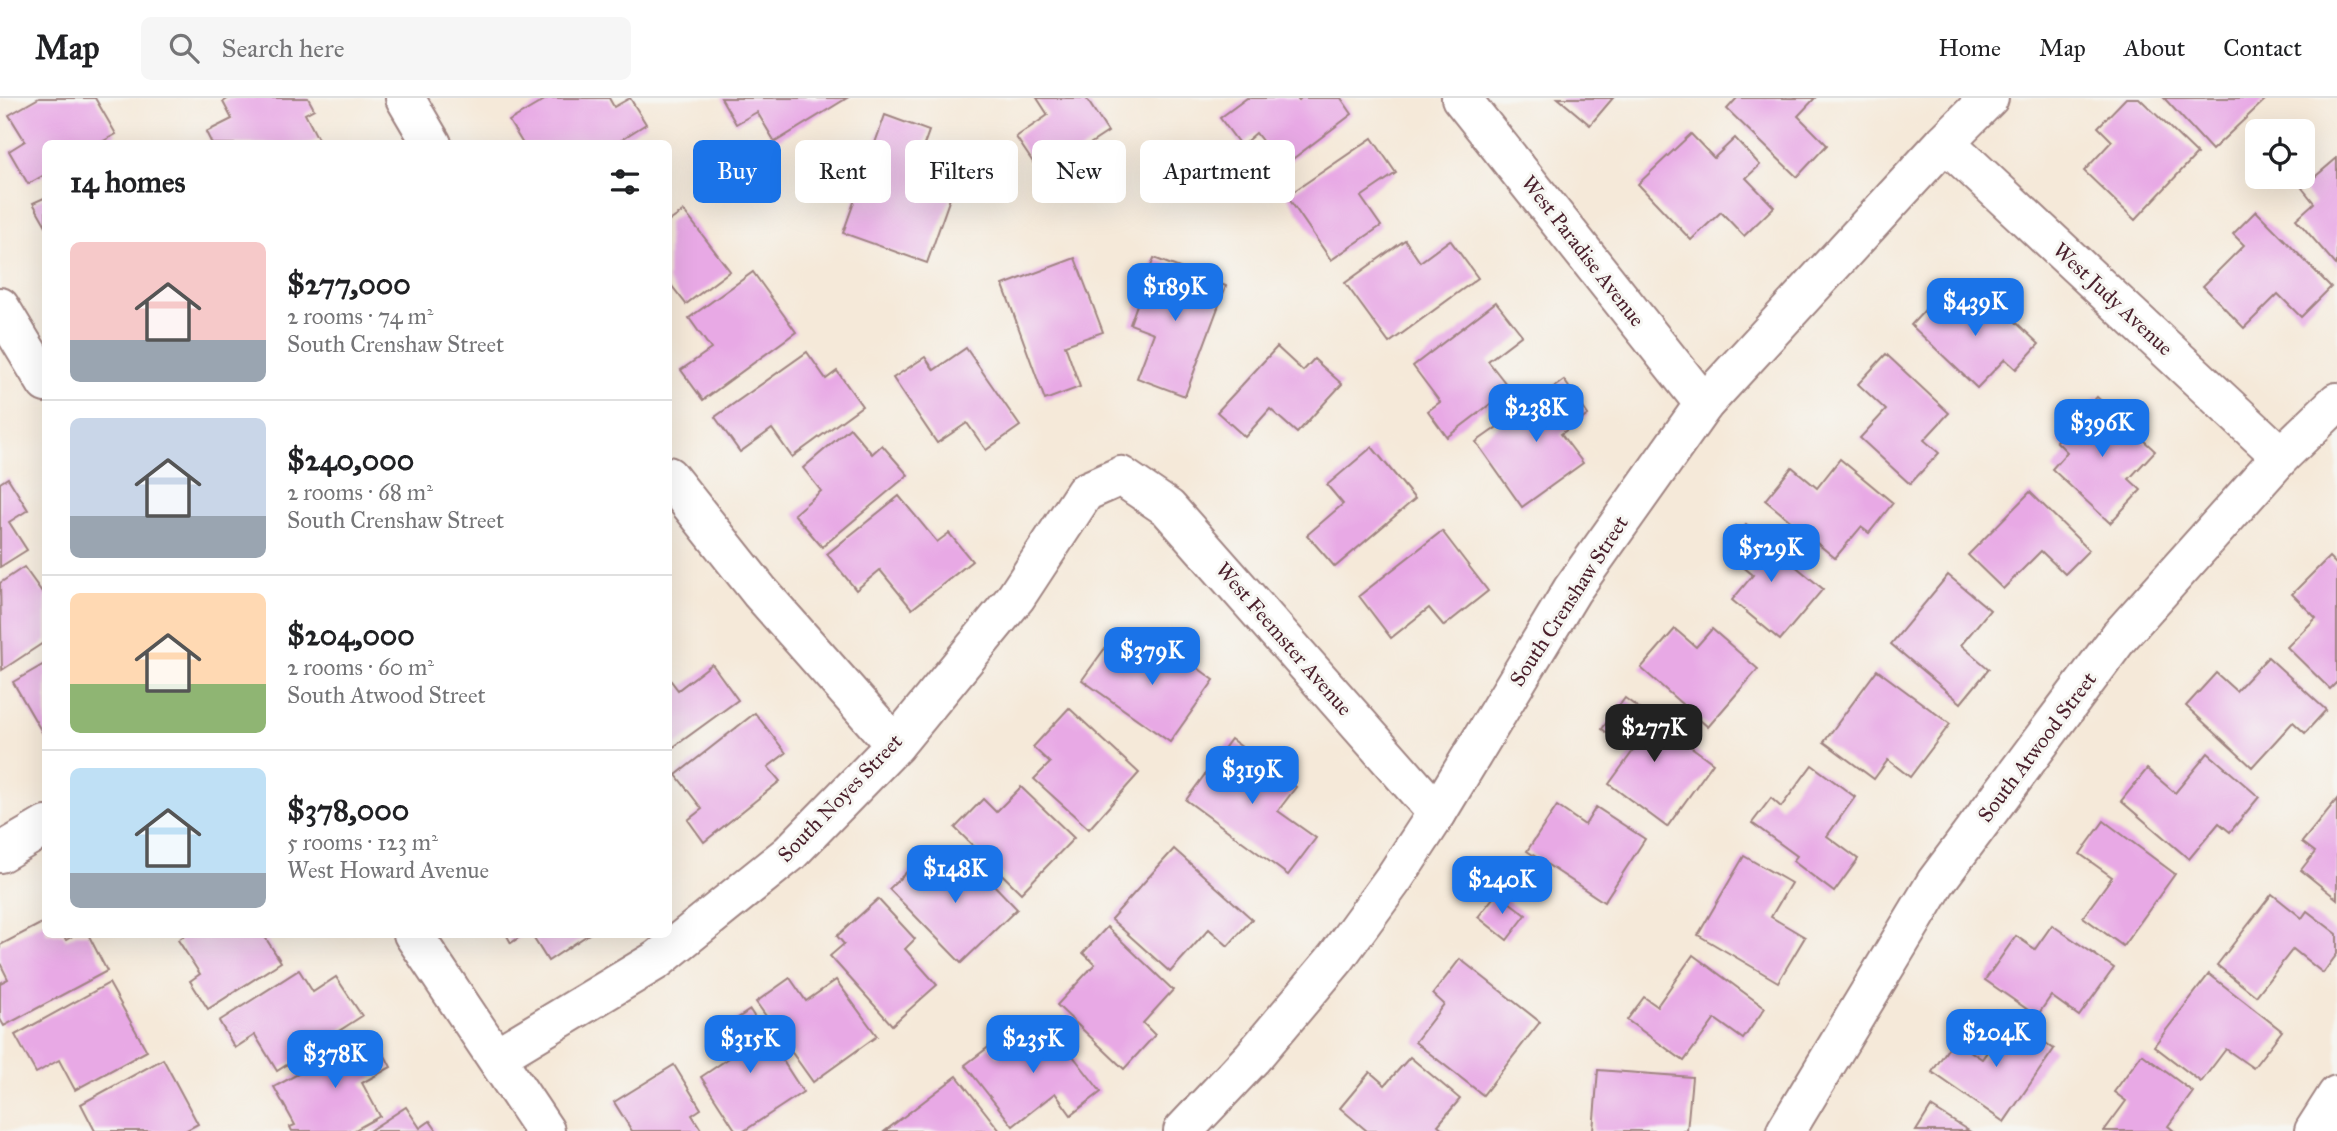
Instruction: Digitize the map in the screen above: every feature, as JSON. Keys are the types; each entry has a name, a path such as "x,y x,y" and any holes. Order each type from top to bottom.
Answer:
{"street":[{"path":"405,98 430,140"},
{"name":"West Paradise Avenue","path":"1461,98 1704,404"},
{"name":"South Crenshaw Street","path":"1183,1131 1252,1058 1336,958 1395,877 1437,813 1572,590 1704,404 1945,142 1989,98"},
{"name":"West Judy Avenue","path":"1945,142 2281,456"},
{"path":"0,307 42,376"},
{"name":"South Atwood Street","path":"1786,1131 1937,882 2119,637 2281,456 2337,402"},
{"name":"West Feemster Avenue","path":"1121,476 1168,508 1437,813"},
{"name":"South Noyes Street","path":"496,1057 657,960 790,853 895,745 1016,597 1085,492 1121,476"},
{"path":"672,481 760,592 895,745"},
{"path":"0,853 42,828"},
{"path":"416,938 545,1131"},
{"path":"2314,1131 2337,1094"}],"building":[{"path":"39,98 95,98 116,134 105,140 42,140 42,176 28,184 9,151 25,141 9,115"},
{"path":"229,98 308,98 314,109 305,114 318,139 210,140 206,132 232,119 223,102"},
{"path":"548,98 609,98 614,107 630,98 646,124 620,140 521,140 509,121"},
{"path":"721,98 847,98 778,140 774,140 757,112 736,124"},
{"path":"1037,98 1086,98 1108,132 1096,140 1032,140 1032,161 1016,137 1048,115"},
{"path":"1247,98 1341,98 1352,114 1295,157 1295,140 1261,140 1256,133 1248,140 1236,140 1220,118"},
{"path":"1558,98 1613,98 1590,125"},
{"path":"1737,98 1815,98 1798,116 1827,145 1797,177 1727,109"},
{"path":"2126,98 2139,98 2197,154 2135,220 2084,171 2112,141 2098,127"},
{"path":"2164,98 2267,98 2212,150"},
{"path":"885,115 929,131 926,140 905,140 905,203 948,203 927,263 843,233 854,203 891,203 891,140 876,140"},
{"path":"1691,134 1714,158 1735,138 1760,165 1746,178 1774,207 1744,236 1721,212 1691,240 1638,184"},
{"path":"1372,138 1396,173 1361,197 1381,226 1331,260 1292,203 1295,203 1295,191"},
{"path":"2337,158 2337,266 2296,219 2314,203 2303,189 2315,189 2315,177"},
{"path":"42,199 42,219 33,203"},
{"path":"684,211 730,271 686,304 672,286 672,219"},
{"path":"2256,211 2331,287 2301,317 2278,294 2244,328 2203,286 2244,245 2233,234"},
{"path":"1405,240 1420,262 1450,240 1478,278 1389,343 1345,283"},
{"path":"1075,258 1103,332 1065,345 1080,387 1045,400 1003,285"},
{"path":"1154,258 1226,286 1185,396 1137,378 1154,333 1130,324"},
{"path":"753,272 796,332 703,400 681,370 711,349 689,318"},
{"path":"1985,293 2039,344 2016,369 2005,359 1977,388 1911,325 1938,296 1960,318"},
{"path":"1496,302 1522,335 1488,361 1510,389 1447,437 1428,411 1440,402 1413,366"},
{"path":"1277,347 1303,371 1314,359 1342,384 1297,433 1270,409 1245,437 1217,412"},
{"path":"966,348 1020,426 986,450 967,423 937,443 893,378 925,357 934,370"},
{"path":"807,352 826,379 837,371 862,406 792,457 772,429 740,452 715,417"},
{"path":"1886,354 1949,413 1924,440 1939,453 1910,484 1860,438 1886,410 1858,384"},
{"path":"1564,380 1588,415 1561,434 1583,463 1522,507 1476,442"},
{"path":"2097,397 2155,451 2129,479 2141,490 2110,523 2052,469 2067,452 2056,441"},
{"path":"850,428 872,454 882,445 908,475 822,547 794,514 821,491 803,468"},
{"path":"1372,447 1415,499 1335,567 1307,535 1343,504 1327,485"},
{"path":"1840,459 1893,503 1869,533 1861,527 1835,558 1765,500 1792,467 1817,488"},
{"path":"8,478 28,510 9,522 27,550 0,567 0,483"},
{"path":"2030,492 2089,550 2065,574 2041,551 2003,589 1968,555"},
{"path":"899,496 937,542 949,533 972,561 912,609 880,570 856,590 827,554"},
{"path":"1746,525 1823,589 1780,640 1732,600 1753,575 1725,552"},
{"path":"1442,531 1488,591 1444,626 1429,608 1391,638 1359,596"},
{"path":"2329,557 2337,565 2337,682 2330,689 2287,647 2316,618 2292,594"},
{"path":"24,567 42,592 42,644 2,670 0,583"},
{"path":"1948,575 1990,610 1961,645 1989,669 1961,703 1891,644"},
{"path":"1675,629 1696,647 1712,629 1758,669 1708,727 1641,668"},
{"path":"1155,637 1214,680 1170,742 1082,680 1105,648 1133,667"},
{"path":"2268,657 2326,710 2305,733 2293,722 2252,767 2186,706 2216,673 2236,691"},
{"path":"712,664 738,700 672,748 672,682 678,690"},
{"path":"42,665 42,732 13,682"},
{"path":"1877,670 1950,724 1910,777 1888,760 1874,779 1824,742"},
{"path":"1625,698 1713,763 1667,827 1609,784 1633,751 1602,729"},
{"path":"1069,708 1139,773 1089,829 1034,779 1050,763 1033,747"},
{"path":"755,713 786,753 768,767 780,781 704,842 688,820 702,809 676,775"},
{"path":"1231,739 1296,787 1278,811 1316,838 1288,875 1186,800"},
{"path":"2208,753 2259,797 2230,832 2219,823 2189,859 2121,801 2147,769 2175,793"},
{"path":"1812,765 1855,797 1827,836 1858,859 1834,892 1793,861 1797,856 1752,823 1771,798 1781,807"},
{"path":"1021,787 1074,838 1021,893 955,828 983,799 996,812"},
{"path":"2337,799 2337,899 2301,870 2315,852 2302,842"},
{"path":"1557,806 1585,825 1596,807 1645,839 1604,902 1527,851"},
{"path":"2104,821 2175,874 2123,946 2083,917 2112,877 2080,854"},
{"path":"1174,849 1252,919 1228,946 1209,929 1170,972 1111,919"},
{"path":"1744,856 1791,883 1771,917 1805,937 1778,982 1698,935"},
{"path":"967,857 1017,909 961,963 889,889 920,859 941,882"},
{"path":"1497,893 1526,915 1507,940 1478,917"},
{"path":"2272,894 2302,918 2307,911 2337,934 2337,954 2323,973 2293,949 2256,996 2217,965"},
{"path":"878,899 915,939 905,949 937,985 892,1025 830,956 844,944 837,936"},
{"path":"42,923 42,938 90,938 107,971 4,1026 0,1019 0,983 8,979 0,963 0,945"},
{"path":"2052,925 2114,968 2079,1016 2051,996 2037,1016 1985,980 2016,936 2035,949"},
{"path":"1107,927 1173,990 1143,1023 1155,1035 1124,1069 1057,1005 1095,964 1083,953"},
{"path":"266,938 281,962 208,1009 190,981 200,974 178,940"},
{"path":"534,938 583,938 548,961"},
{"path":"1693,955 1765,1008 1743,1039 1715,1019 1684,1061 1627,1020 1644,997 1657,1006"},
{"path":"1460,959 1540,1022 1483,1095 1415,1042 1444,1004 1433,994"},
{"path":"299,970 313,992 336,977 362,1016 277,1071 255,1035 235,1048 219,1021"},
{"path":"2209,974 2282,1031 2253,1068 2226,1049 2201,1082 2154,1046"},
{"path":"790,978 806,1001 836,980 877,1036 813,1082 756,1002"},
{"path":"109,983 147,1051 75,1090 59,1060 36,1073 15,1035"},
{"path":"750,1010 803,1092 744,1131 736,1131 701,1077 729,1058 714,1034"},
{"path":"2011,1018 2054,1049 2004,1122 1932,1072 1954,1040 1982,1059"},
{"path":"1045,1020 1101,1092 1071,1115 1055,1093 1013,1126 965,1065 990,1046 998,1057"},
{"path":"373,1033 391,1067 362,1083 380,1116 353,1131 292,1131 290,1127 295,1125 274,1087"},
{"path":"2142,1054 2193,1092 2168,1126 2174,1131 2104,1131 2126,1101 2114,1092"},
{"path":"1410,1057 1460,1099 1438,1125 1445,1131 1367,1131 1340,1108 1370,1072 1385,1085"},
{"path":"163,1059 198,1124 185,1131 95,1131 81,1104"},
{"path":"674,1065 701,1109 692,1115 702,1131 632,1131 614,1102"},
{"path":"1598,1070 1692,1077 1687,1131 1593,1131"},
{"path":"957,1076 1000,1131 885,1131"},
{"path":"406,1107 420,1128 430,1121 437,1131 369,1131"},
{"path":"1931,1107 1969,1131 1916,1131"}]}
